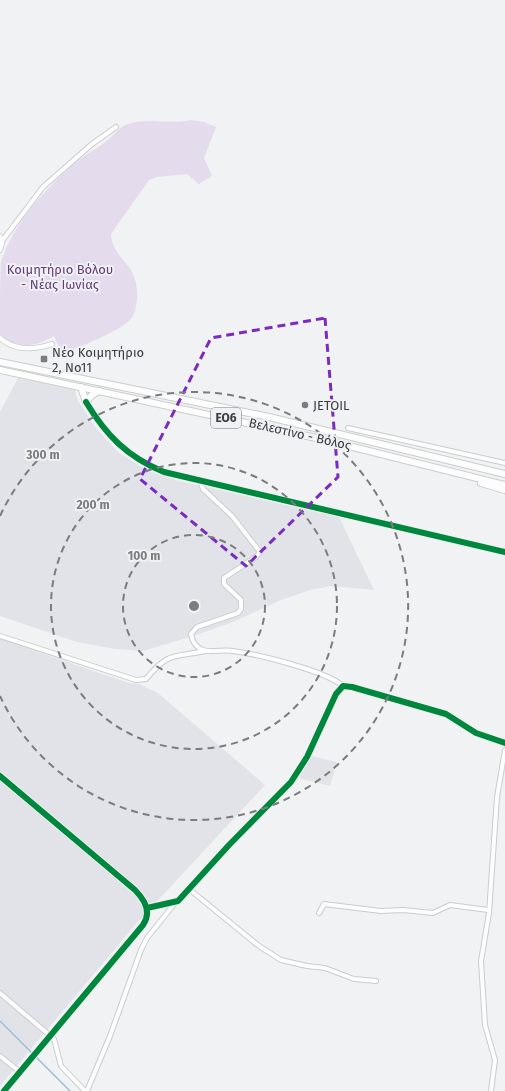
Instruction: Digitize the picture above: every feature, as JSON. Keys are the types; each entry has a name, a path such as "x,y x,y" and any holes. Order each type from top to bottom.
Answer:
{"highway":[{"name":"Βελεστίνο - Βόλος","path":"0,362 269,417 505,474"},
{"name":"Βελεστίνο - Βόλος","path":"0,370 321,439 505,485"},
{"path":"81,387 86,402"},
{"path":"86,402 92,394 99,391"},
{"path":"450,472 505,490"}],"street":[{"path":"0,250 1,238 43,188 92,144 116,127"},
{"path":"0,338 9,345 22,348 37,348 52,344"},
{"path":"86,402 107,432 138,460 164,472 505,552"},
{"path":"348,428 390,436 505,463"},
{"path":"387,445 390,436"},
{"path":"200,481 203,489 232,516 260,552 256,557 224,578 224,584 241,600 241,609 238,613 197,627 192,631 192,640 198,647 205,650"},
{"path":"0,636 136,680 146,678 165,658 205,650 228,650 256,653 328,676 343,686 352,687 446,714 476,733 505,743"},
{"path":"0,993 55,1041 61,1066 86,1091 110,1036 141,950 147,938 176,902 228,845 296,776 309,753 336,694 343,686"},
{"path":"491,1091 495,1060 485,1025 481,969 488,910 497,797 505,750"},
{"path":"0,776 135,890 144,900 147,908 147,917 143,925 4,1091"},
{"path":"189,889 259,946 281,960 307,966 325,968 354,979 376,981"},
{"path":"147,908 176,902"},
{"path":"319,913 324,904 380,911 403,910 433,913 450,904 488,910"},
{"path":"0,1056 20,1072"}],"highlighted area":[{"path":"325,318 338,477 246,566 140,479 211,338"}],"shaded area":[{"path":"18,378 75,390 78,401 96,428 118,452 148,471 179,481 339,517 374,590 331,586 310,590 281,600 233,622 143,651 115,649 77,642 0,616 0,412"},
{"path":"0,639 129,683 139,684 158,693 265,785 136,924 0,1086"},
{"path":"311,756 337,762 330,786 299,778"}],"green space":[{"name":"Κοιμητήριο Βόλου - Νέας Ιωνίας","path":"191,120 204,122 216,127 204,158 212,176 199,184 187,174 157,177 149,180 111,234 113,245 133,273 137,288 137,300 132,317 120,328 62,354 54,336 40,343 19,345 6,339 0,334 1,262 13,234 31,208 52,184 75,163 105,142 125,125 143,121 175,122"}],"waterway":[{"path":"0,1021 70,1091"}],"cycle path":[{"path":"86,402 101,425 119,444 139,459 164,472 505,552"},
{"path":"147,908 178,901 229,845 291,782 307,757 336,694 343,686 352,687 446,714 476,733 505,743"},
{"path":"0,776 135,890 142,898 147,911 146,920 143,925 4,1091"}],"place":[{"name":"Νέο Κοιμητήριο 2, Νο11","path":"44,359"},
{"name":"JETOIL","path":"305,405"}]}
